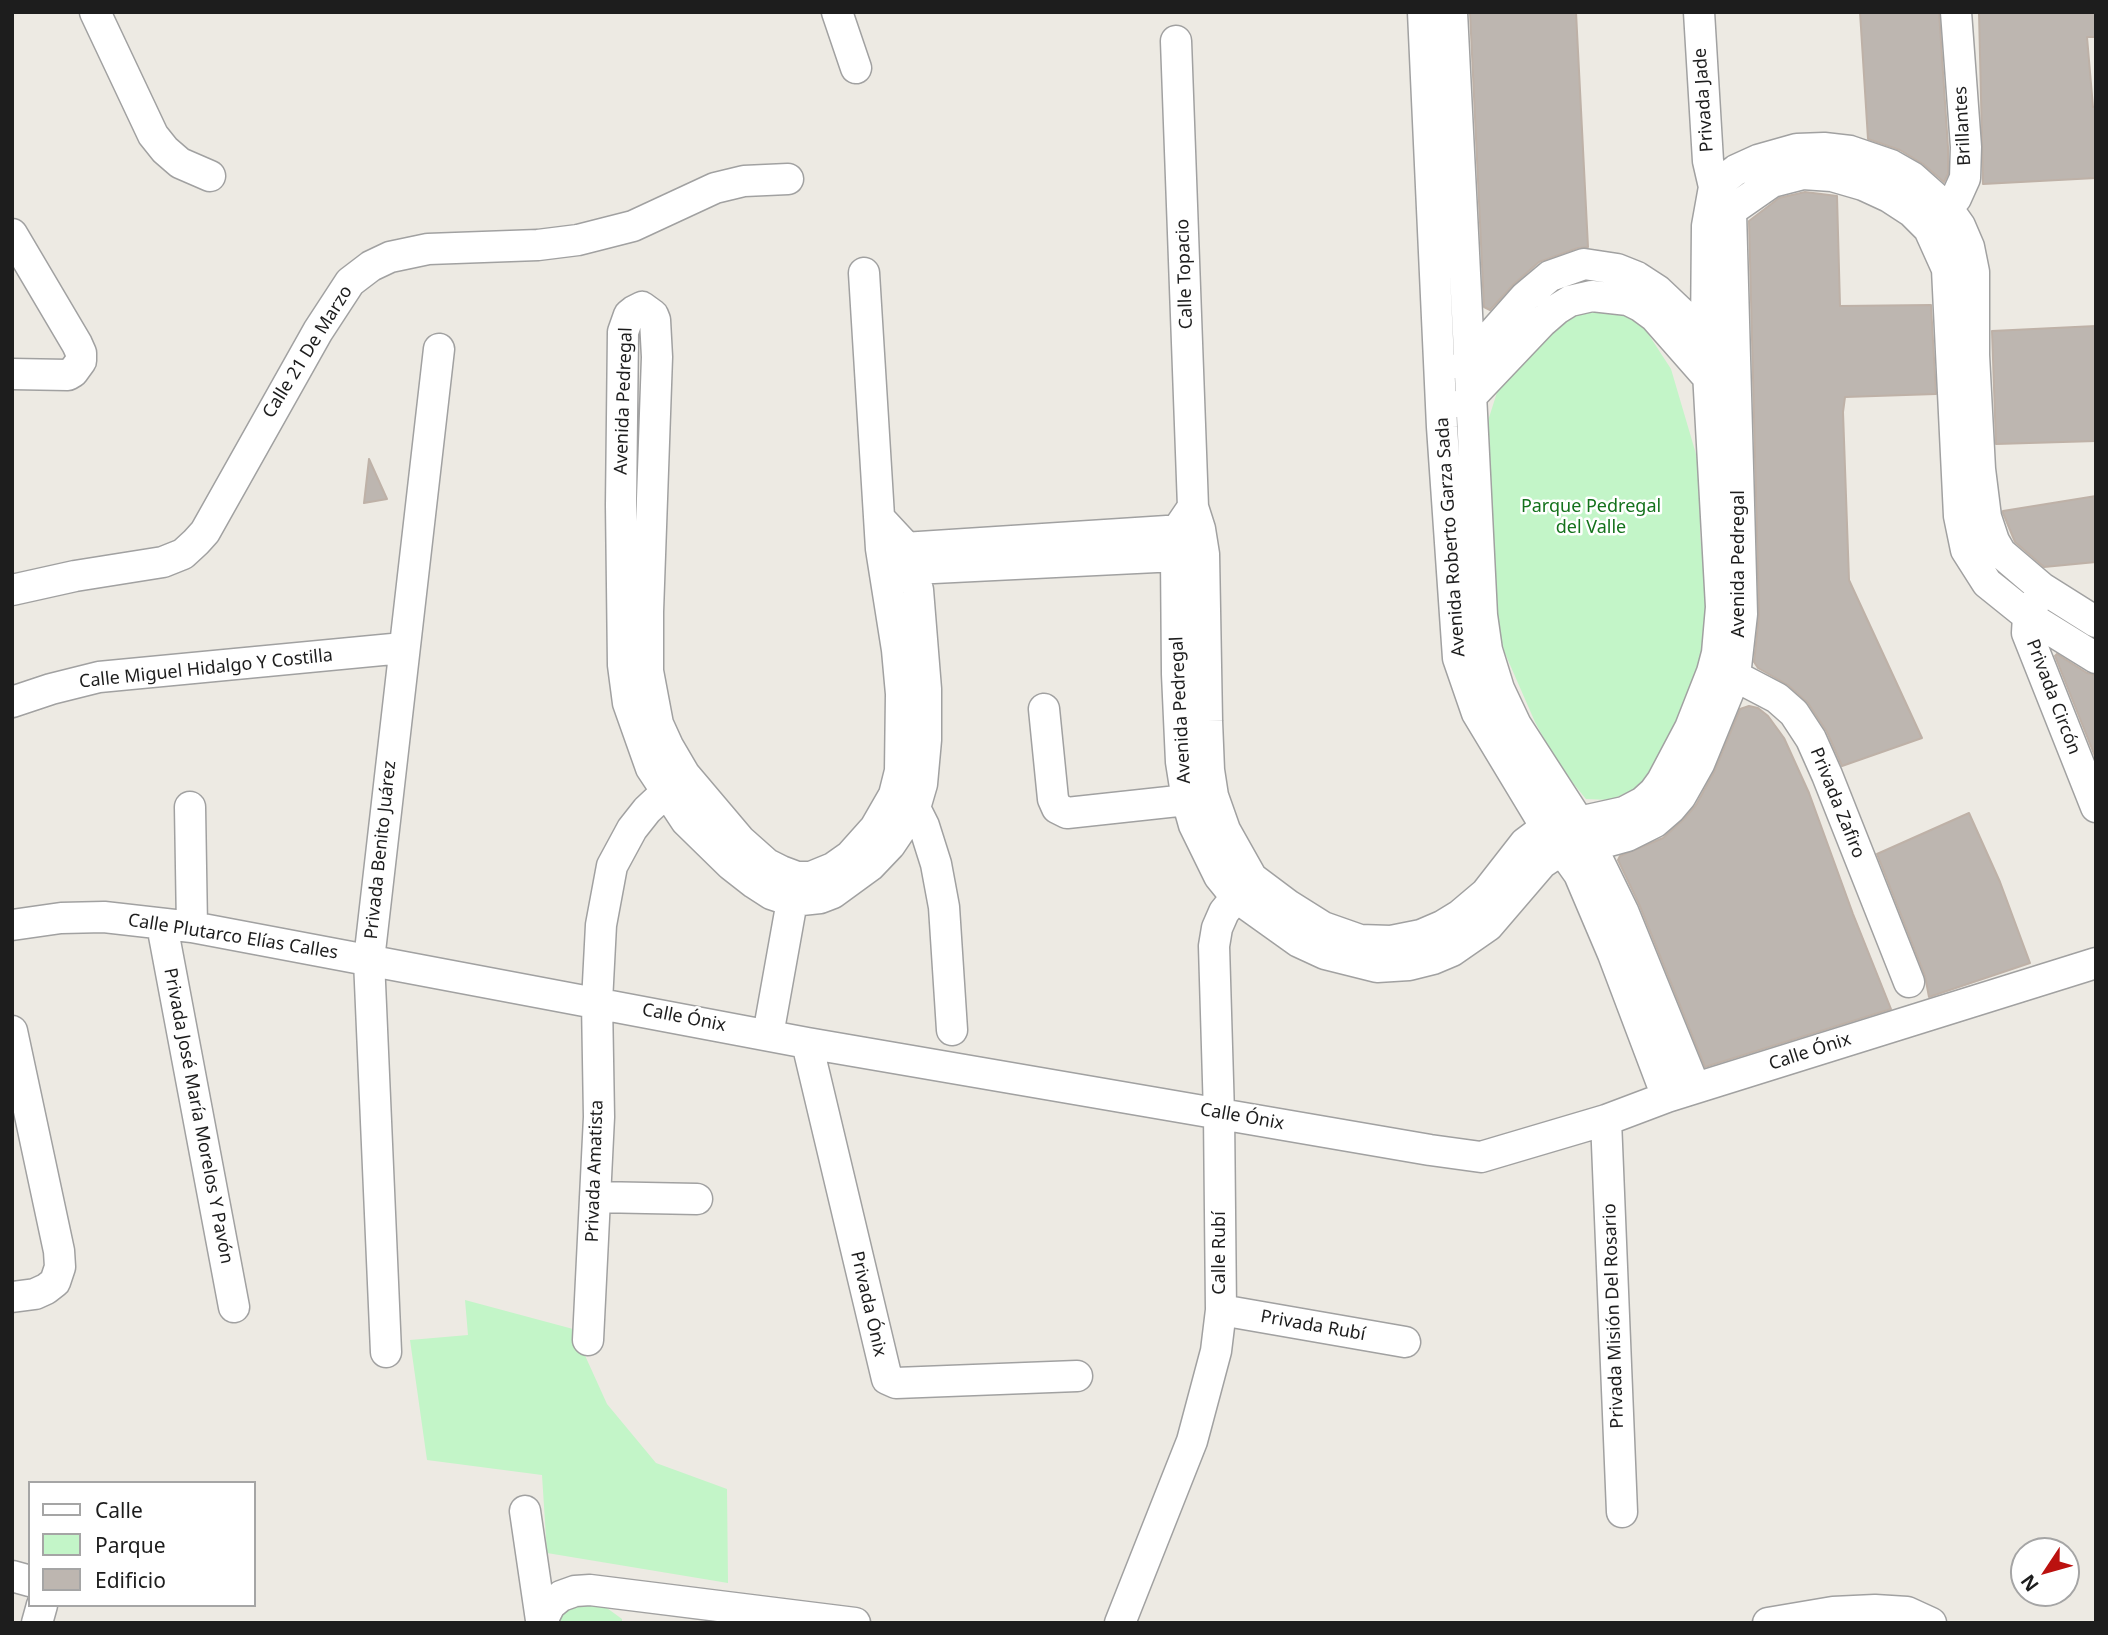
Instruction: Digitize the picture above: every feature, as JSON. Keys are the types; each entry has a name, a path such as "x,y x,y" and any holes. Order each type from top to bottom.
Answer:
{"street":[{"path":"95,12 153,135 180,163 210,176"},
{"path":"837,12 856,68"},
{"name":"Avenida Roberto Garza Sada","path":"1423,12 1455,396 1487,650 1499,690 1516,725 1579,841 1623,911 1695,1088"},
{"name":"Avenida Roberto Garza Sada","path":"1452,12 1470,359 1455,396"},
{"name":"Privada Jade","path":"1699,12 1708,161 1719,219"},
{"name":"Brillantes","path":"1939,219 1965,178 1966,146 1956,12"},
{"name":"Calle Topacio","path":"1176,41 1190,535"},
{"path":"1714,187 1736,170 1758,160 1797,149 1850,151 1891,165 1912,177 1939,219 1947,269 1962,533 1973,564 1986,583 2028,616 2096,658"},
{"path":"1719,219 1772,182 1802,174 1863,185 1912,212 1960,226 1969,247 1974,272 1974,355 1980,468 1986,517 1994,541 2001,553 2042,588 2096,622"},
{"name":"Calle 21 De Marzo","path":"12,590 75,576 163,562 176,558 196,542 205,532 318,331 350,282 371,266 390,257 428,249 538,245 578,240 633,226 715,188 744,181 788,179"},
{"name":"Avenida Pedregal","path":"1190,535 1209,770 1218,813 1236,851 1244,887 1299,942 1325,954 1363,965 1409,965 1452,951 1488,926 1542,863 1643,802 1654,792 1724,674 1742,590 1737,411 1706,336 1719,219"},
{"name":"Avenida Pedregal","path":"1719,219 1723,374 1721,607 1717,653 1724,674"},
{"path":"12,234 81,353 78,368 68,375 12,374"},
{"path":"1470,359 1525,297 1550,276 1584,264 1617,269 1636,277 1657,290 1706,336"},
{"path":"864,273 880,519 897,559 1190,535"},
{"name":"Avenida Pedregal","path":"1442,427 1455,396 1557,309 1581,296 1628,300 1640,306 1723,374"},
{"name":"Avenida Pedregal","path":"897,559 900,771 905,802 890,845 848,884 820,898 792,901 771,894 731,865 686,821 675,784 667,746 658,724 649,671 648,598 657,357 655,320 653,314 642,307 629,314 624,332 621,505 623,666 628,703 651,768 675,784 766,864 797,877 811,877 822,873 850,856 875,828 905,802"},
{"name":"Privada Benito Juárez","path":"386,1353 369,960 439,349"},
{"name":"Avenida Roberto Garza Sada","path":"1442,427 1458,658 1465,684 1477,713 1547,829 1579,841"},
{"name":"Avenida Pedregal","path":"1190,535 1177,674 1181,762 1187,800 1206,852 1219,876 1287,905 1323,927 1360,940 1391,941 1421,934 1460,915 1486,892 1525,843 1547,829"},
{"name":"Privada Circón","path":"2042,588 2028,616 2027,633 2096,807"},
{"name":"Calle Miguel Hidalgo Y Costilla","path":"12,702 99,677 403,648"},
{"name":"Privada Zafiro","path":"1724,674 1777,698 1794,713 1811,739 1828,775 1909,982"},
{"path":"1044,709 1053,799 1057,808 1067,813 1187,800"},
{"name":"Privada Amatista","path":"588,1340 599,1117 597,1002 601,925 612,866 632,829 675,784"},
{"path":"905,802 930,844 944,907 952,1030"},
{"path":"190,807 192,927"},
{"name":"Avenida Roberto Garza Sada","path":"1579,841 1579,874 1667,1097"},
{"name":"Calle Rubí","path":"1120,1623 1192,1441 1205,1402 1216,1351 1221,1310 1214,947 1217,928 1224,912 1244,887"},
{"path":"768,1034 792,901"},
{"name":"Calle Plutarco Elías Calles","path":"12,925 61,918 104,917 192,927 369,960"},
{"name":"Privada José María Morelos Y Pavón","path":"162,925 234,1307"},
{"name":"Calle Ónix","path":"369,960 807,1043 1481,1157 1606,1120 1695,1088 2096,963"},
{"path":"12,1031 59,1251 60,1267 55,1282 35,1294 12,1297"},
{"name":"Privada Ónix","path":"807,1043 887,1379 897,1383 1077,1376"},
{"name":"Privada Misión Del Rosario","path":"1606,1120 1622,1512"},
{"path":"595,1197 697,1199"},
{"name":"Privada Rubí","path":"1221,1310 1405,1342"},
{"path":"526,1511 541,1621"},
{"path":"541,1621 550,1605 561,1596 590,1590 648,1611 855,1623"},
{"path":"1769,1623 1833,1612 1875,1610 1907,1612 1931,1623"}],"green space":[{"name":"Parque Pedregal del Valle","path":"1594,305 1636,315 1671,369 1701,471 1700,534 1708,613 1697,679 1669,738 1640,786 1611,800 1586,799 1558,765 1535,722 1504,651 1489,584 1486,427 1500,383 1540,338"},
{"path":"465,1300 573,1329 607,1404 656,1463 727,1489 728,1583 547,1553 542,1475 427,1460 410,1340 468,1335"},
{"path":"576,1603 600,1603 622,1619 622,1623 557,1623 558,1617"}],"building":[{"path":"1470,12 1576,12 1588,247 1539,262 1490,310 1484,307"},
{"path":"1860,12 1939,12 1948,147 1948,174 1944,182 1923,164 1900,150 1868,139"},
{"path":"1979,12 2096,12 2096,37 2087,37 2093,107 2096,107 2096,178 1983,184"},
{"path":"1805,192 1837,196 1840,306 1931,305 1936,394 1845,397 1843,412 1849,580 1922,738 1842,766 1827,732 1808,703 1788,685 1758,668 1754,662 1759,614 1749,221 1779,198"},
{"path":"2096,326 2096,441 1996,444 1992,331"},
{"path":"369,459 387,499 364,503"},
{"path":"2096,496 2096,562 2044,567 2015,542 2003,513 2003,511"},
{"path":"2057,654 2087,673 2096,675 2096,759 2055,656"},
{"path":"1749,706 1758,708 1768,716 1784,738 1809,793 1891,1009 1705,1067 1639,904 1618,860 1620,856 1663,838 1696,805 1714,772 1740,709"},
{"path":"1969,813 2000,882 2030,963 1929,997 1925,976 1877,854"}]}
